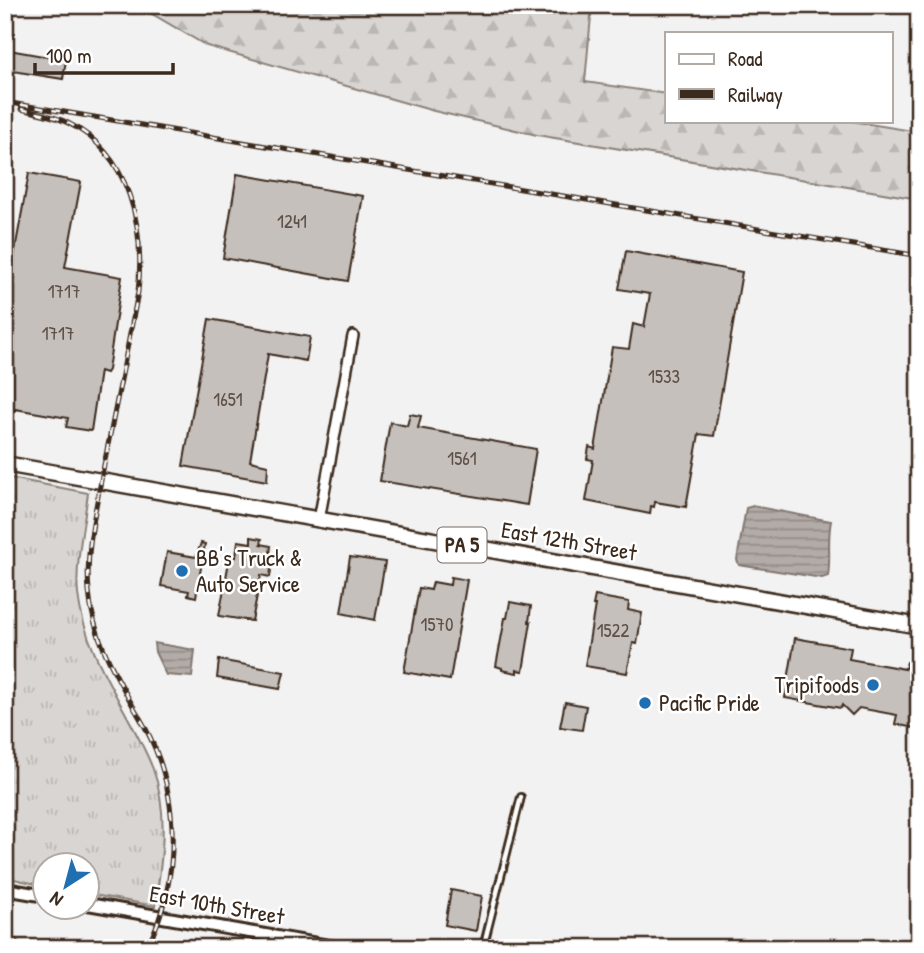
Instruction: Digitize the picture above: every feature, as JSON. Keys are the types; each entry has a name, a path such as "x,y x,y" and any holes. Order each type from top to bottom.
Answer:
{"main road":[{"name":"East 12th Street","path":"5,464 919,626"}],"street":[{"path":"319,520 353,336"},
{"path":"5,888 32,893"},
{"name":"East 10th Street","path":"102,906 340,948"}],"lane":[{"path":"483,948 521,797"}],"green space":[{"path":"137,5 592,5 585,82 665,94 665,122 857,122 919,132 919,199 537,135 434,111 207,46"},
{"path":"5,477 88,493 77,582 82,618 99,662 153,769 161,802 163,837 155,906 102,897 102,852 32,852 32,883 5,877"}],"shaded area":[{"path":"753,506 831,521 828,576 822,578 739,565 737,560 746,508"},
{"path":"154,643 195,650 192,677 166,675 155,652"}],"building":[{"path":"9,50 66,60 63,79 6,70"},
{"path":"29,173 81,182 65,267 122,277 108,370 106,373 100,371 91,431 66,427 68,418 15,409 15,412 5,410 5,305"},
{"path":"237,174 363,196 348,281 223,258"},
{"path":"626,251 742,272 714,436 699,434 686,507 655,502 654,507 651,506 650,514 586,501 593,460 587,459 589,447 595,449 612,347 629,349 633,324 644,327 650,294 619,289"},
{"path":"209,319 310,337 306,361 268,354 250,461 268,465 267,481 183,466"},
{"path":"410,414 421,416 418,428 536,449 527,505 380,481 390,422 407,426"},
{"path":"251,537 262,539 261,544 271,546 270,577 261,575 252,621 219,616 230,556 236,557 238,541 251,543"},
{"path":"201,543 205,544 196,597 188,595 189,591 161,586 167,552 196,557"},
{"path":"350,557 385,562 375,620 341,613"},
{"path":"451,577 467,580 450,680 404,672 419,588 431,590 433,582 450,585"},
{"path":"595,596 629,602 628,610 642,613 637,644 633,643 627,673 585,666"},
{"path":"510,602 531,606 523,671 517,670 517,673 496,666"},
{"path":"795,638 851,648 849,659 905,669 907,662 919,663 919,729 895,724 897,715 859,708 852,715 842,705 841,708 785,698"},
{"path":"219,660 284,672 280,689 217,678"},
{"path":"565,702 586,706 582,730 560,727"},
{"path":"451,890 482,896 476,931 445,925"}],"waterway":[{"path":"5,928 24,948"}],"railway":[{"path":"5,102 919,256"},
{"path":"21,109 68,123 106,153 120,173 136,219 140,268 138,292 94,515 88,576 96,628 118,679 157,753 170,809 171,866 166,894 147,948"}],"place":[{"name":"BB's Truck & Auto Service","path":"182,571"},
{"name":"Tripifoods","path":"873,685"},
{"name":"Pacific Pride","path":"645,703"}]}
